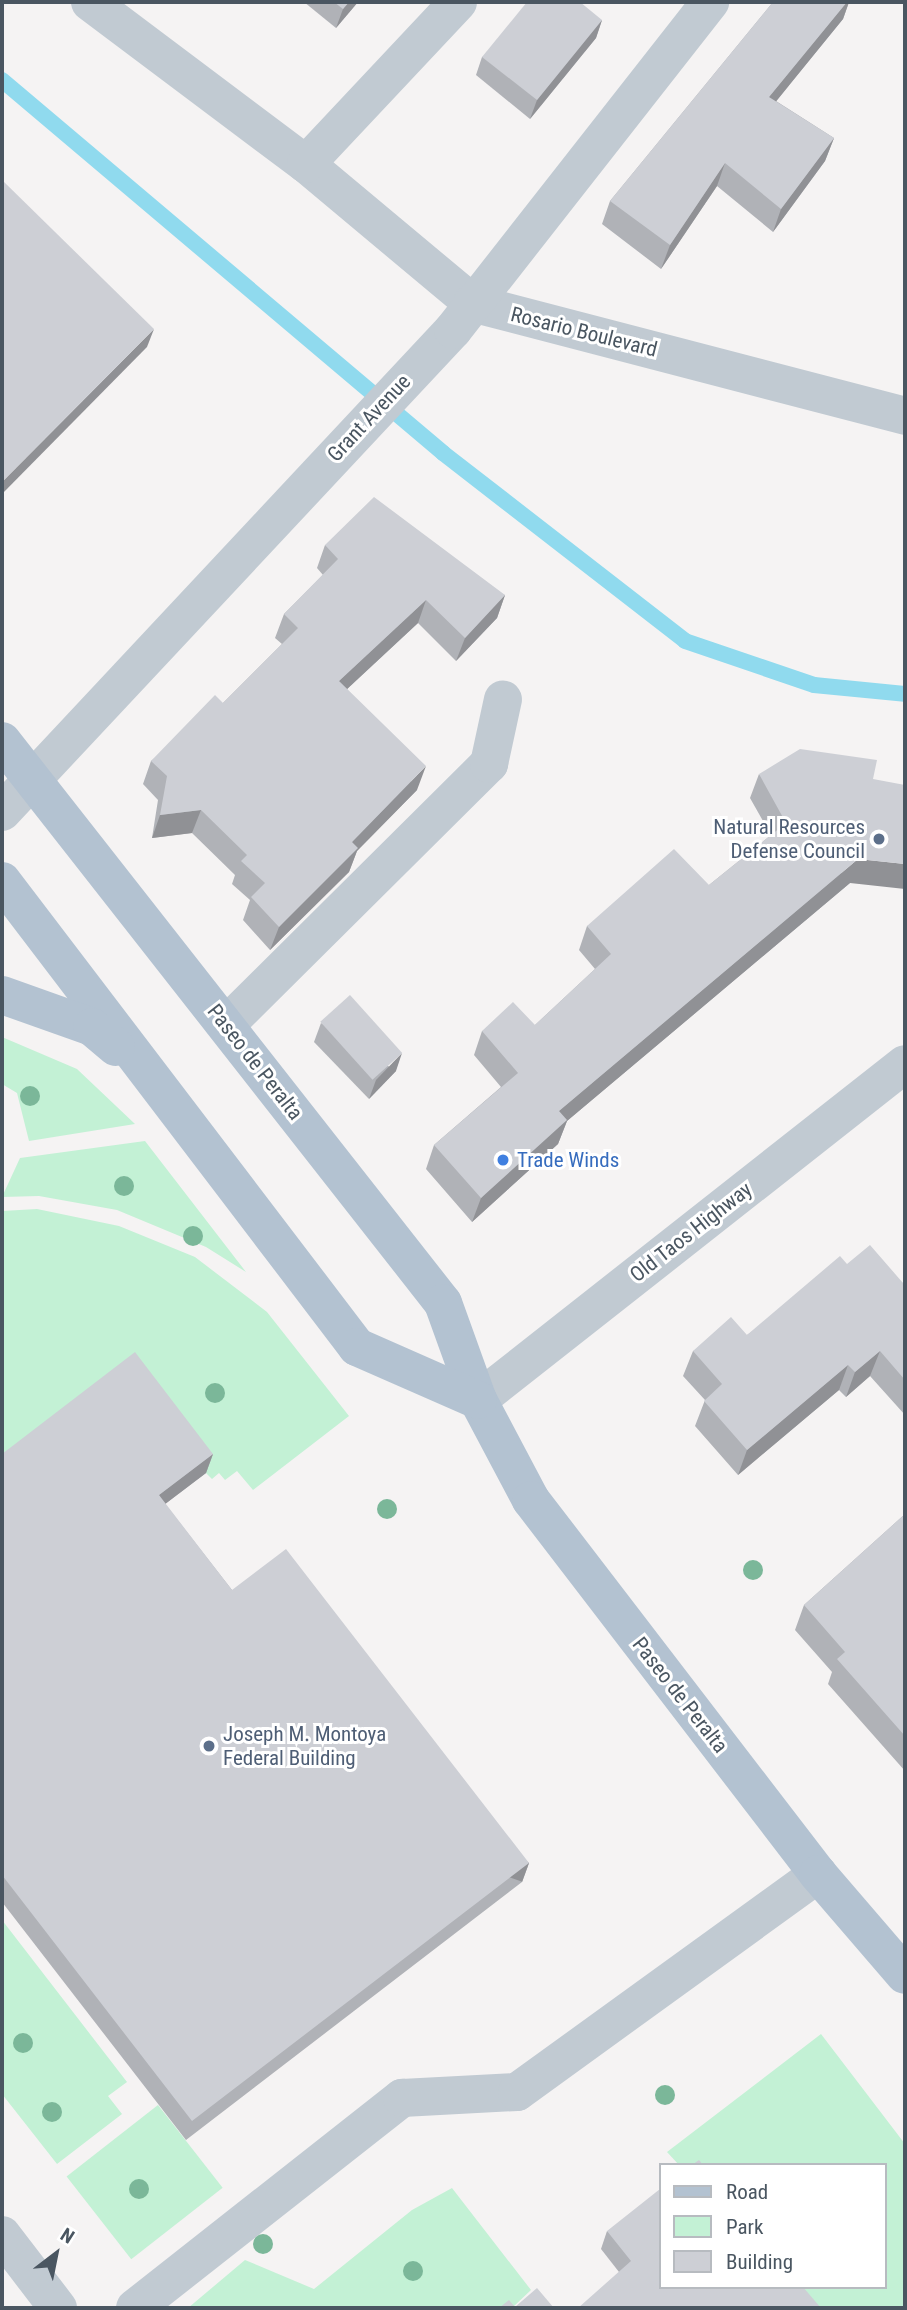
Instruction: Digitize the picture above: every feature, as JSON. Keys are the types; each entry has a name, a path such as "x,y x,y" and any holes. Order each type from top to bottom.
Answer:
{"main road":[{"name":"Paseo de Peralta","path":"2,741 443,1303 478,1400 531,1500 818,1874 905,1975"},
{"path":"2,881 357,1347 478,1400"},
{"path":"2,995 92,1027 149,1073"}],"street":[{"name":"Rosario Boulevard","path":"90,2 306,164 463,317 905,416"},
{"path":"306,164 458,2"},
{"name":"Grant Avenue","path":"2,812 29,777 463,317 710,2"},
{"path":"226,1024 489,764 503,699"},
{"name":"Old Taos Highway","path":"478,1400 905,1064"},
{"path":"135,2308 402,2098 517,2092 818,1874"},
{"path":"2,2235 58,2308"}],"green space":[{"path":"2,1037 77,1069 135,1124 29,1141 17,1093 2,1084"},
{"path":"145,1141 246,1272 206,1247 117,1210 39,1196 2,1197 20,1158"},
{"path":"37,1209 119,1226 195,1257 267,1312 349,1416 253,1490 237,1471 225,1480 219,1473 212,1479 206,1473 2,1467 2,1211"},
{"path":"2,1920 127,2082 108,2096 122,2114 57,2164 2,2094"},
{"path":"821,2034 905,2144 905,2308 799,2308 783,2289 886,2289 886,2163 677,2163 667,2152"},
{"path":"158,2105 223,2188 131,2259 67,2176"},
{"path":"452,2188 531,2290 512,2308 188,2308 245,2260 314,2289 412,2210"}],"building":[{"path":"334,2 349,2 343,9"},
{"path":"527,2 580,2 602,20 537,100 482,57"},
{"path":"773,2 847,2 769,97 834,138 781,209 725,163 670,245 610,201"},
{"path":"2,180 154,329 2,482"},
{"path":"374,497 505,595 465,638 426,600 339,681 426,766 352,842 358,848 279,927 251,897 265,883 241,861 247,855 201,810 160,815 167,776 151,761 215,695 223,703 298,628 284,614 338,559 325,545"},
{"path":"800,749 877,760 873,779 905,785 905,864 858,859 559,1111 567,1120 481,1198 434,1145 518,1073 482,1031 513,1002 535,1025 611,954 587,926 674,849 709,885 786,823 759,774"},
{"path":"350,995 402,1053 372,1080 320,1022"},
{"path":"870,1245 903,1283 905,1281 905,1380 880,1351 855,1372 848,1365 747,1450 704,1401 722,1384 693,1351 731,1317 747,1335 840,1256 847,1264"},
{"name":"Joseph M. Montoya Federal Building","path":"135,1352 213,1454 159,1495 232,1590 286,1549 529,1863 192,2121 2,1875 2,1454"},
{"path":"905,1514 905,1736 837,1659 845,1652 804,1605"},
{"path":"659,2190 659,2289 805,2289 821,2308 578,2308 631,2261 607,2231"},
{"path":"537,2288 554,2308 499,2308 509,2300 515,2307"}],"waterway":[{"path":"2,80 443,453 685,641 814,685 905,694"}],"place":[{"name":"Natural Resources Defense Council","path":"879,839"},
{"name":"Trade Winds","path":"503,1160"},
{"name":"Joseph M. Montoya Federal Building","path":"209,1746"}]}
